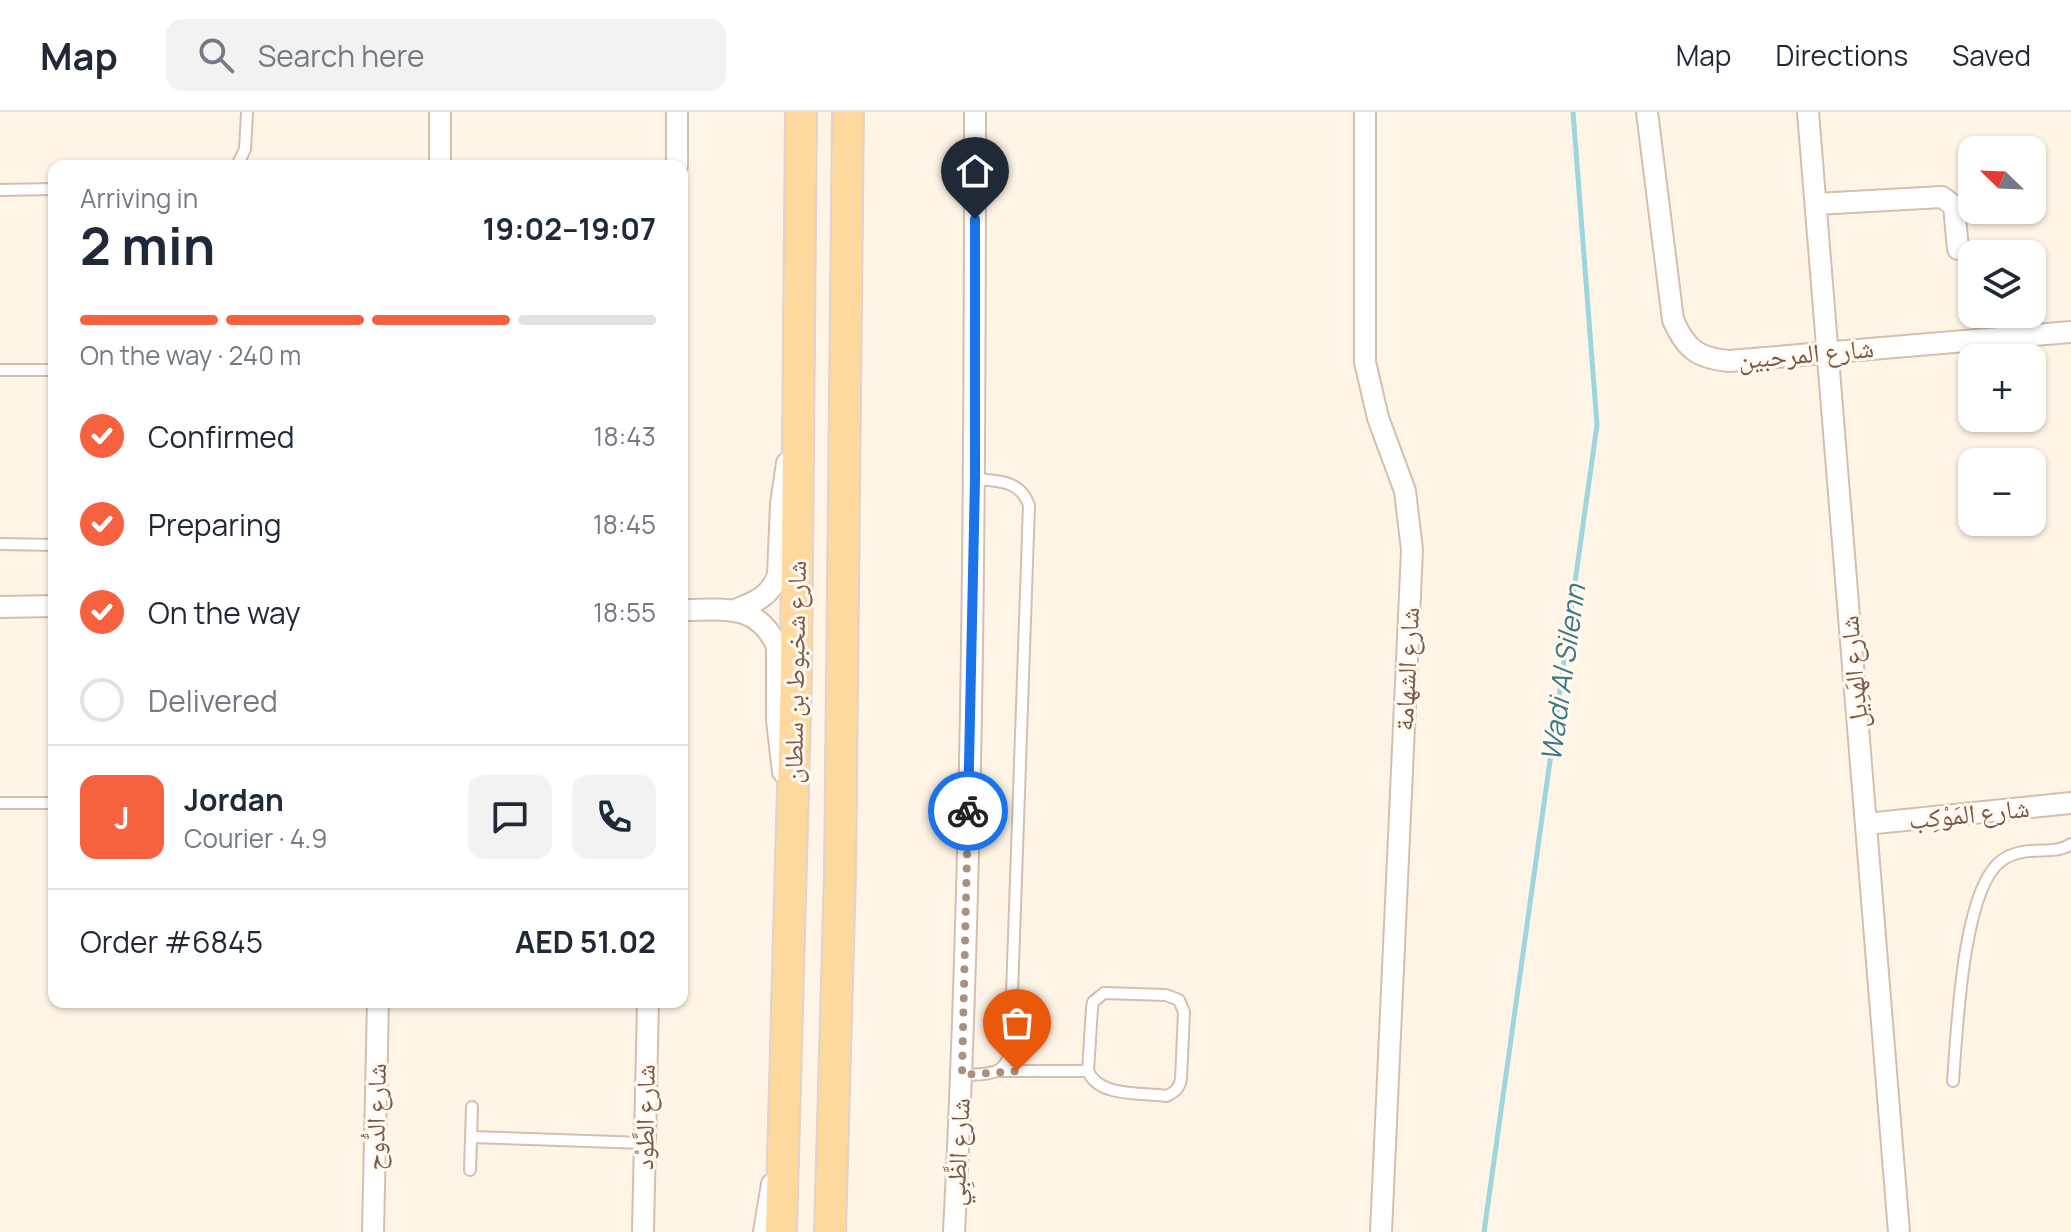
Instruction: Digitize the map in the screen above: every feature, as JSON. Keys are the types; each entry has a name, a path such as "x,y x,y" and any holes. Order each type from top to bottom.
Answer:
{"main road":[{"name":"شارع شخبوط بن سلطان","path":"781,1232 793,807 801,112"},
{"name":"شارع شخبوط بن سلطان","path":"830,1232 840,873 848,112"}],"street":[{"path":"440,112 440,160"},
{"path":"677,112 677,160"},
{"name":"شارع الظَّبِي","path":"954,1232 962,1075 975,479 975,112"},
{"name":"شارع الشهامة","path":"1365,112 1365,362 1378,418 1405,491 1412,550 1381,1232"},
{"name":"شارع المرحبين","path":"1647,112 1673,320 1680,336 1693,351 1708,359 1729,361 2071,332"},
{"name":"شارع الهَدِيل","path":"1808,112 1899,1232"},
{"path":"1816,204 1942,197 1954,206 1958,249"},
{"path":"735,610 760,600 775,585 783,483 799,420"},
{"path":"0,607 48,606"},
{"path":"688,610 735,610 756,618 777,646 778,741 785,784 793,807"},
{"name":"شارع المَوْكِب","path":"1866,824 2071,803"},
{"name":"شارع الدُّوح","path":"373,1232 378,1008"},
{"name":"شارع الطَّوْد","path":"643,1232 648,1008"},
{"path":"764,1232 773,1178 784,1147"}],"lane":[{"path":"240,160 245,149 247,112"},
{"path":"0,190 48,189"},
{"path":"0,370 48,370"},
{"path":"975,479 1012,484 1022,492 1029,505 1010,1051 1007,1063 999,1071"},
{"path":"0,544 48,545"},
{"path":"0,803 48,803"},
{"path":"1953,1081 1964,968 1983,883 1995,866 2012,854 2065,848 2071,844"},
{"path":"1110,993 1173,996 1179,1000 1184,1012 1181,1079 1180,1087 1174,1093 1166,1096 1104,1088 1091,1079 1088,1071 1092,1008 1098,997 1110,993"},
{"path":"962,1075 999,1071 1088,1071"},
{"path":"470,1170 472,1107"},
{"path":"471,1137 644,1143"}],"waterway":[{"name":"Wadi Al Silenn","path":"1484,1232 1597,425 1573,112"}],"way so far":[{"path":"968,811 962,1075 1017,1071"}],"route":[{"path":"968,811 975,479 975,219"}]}
